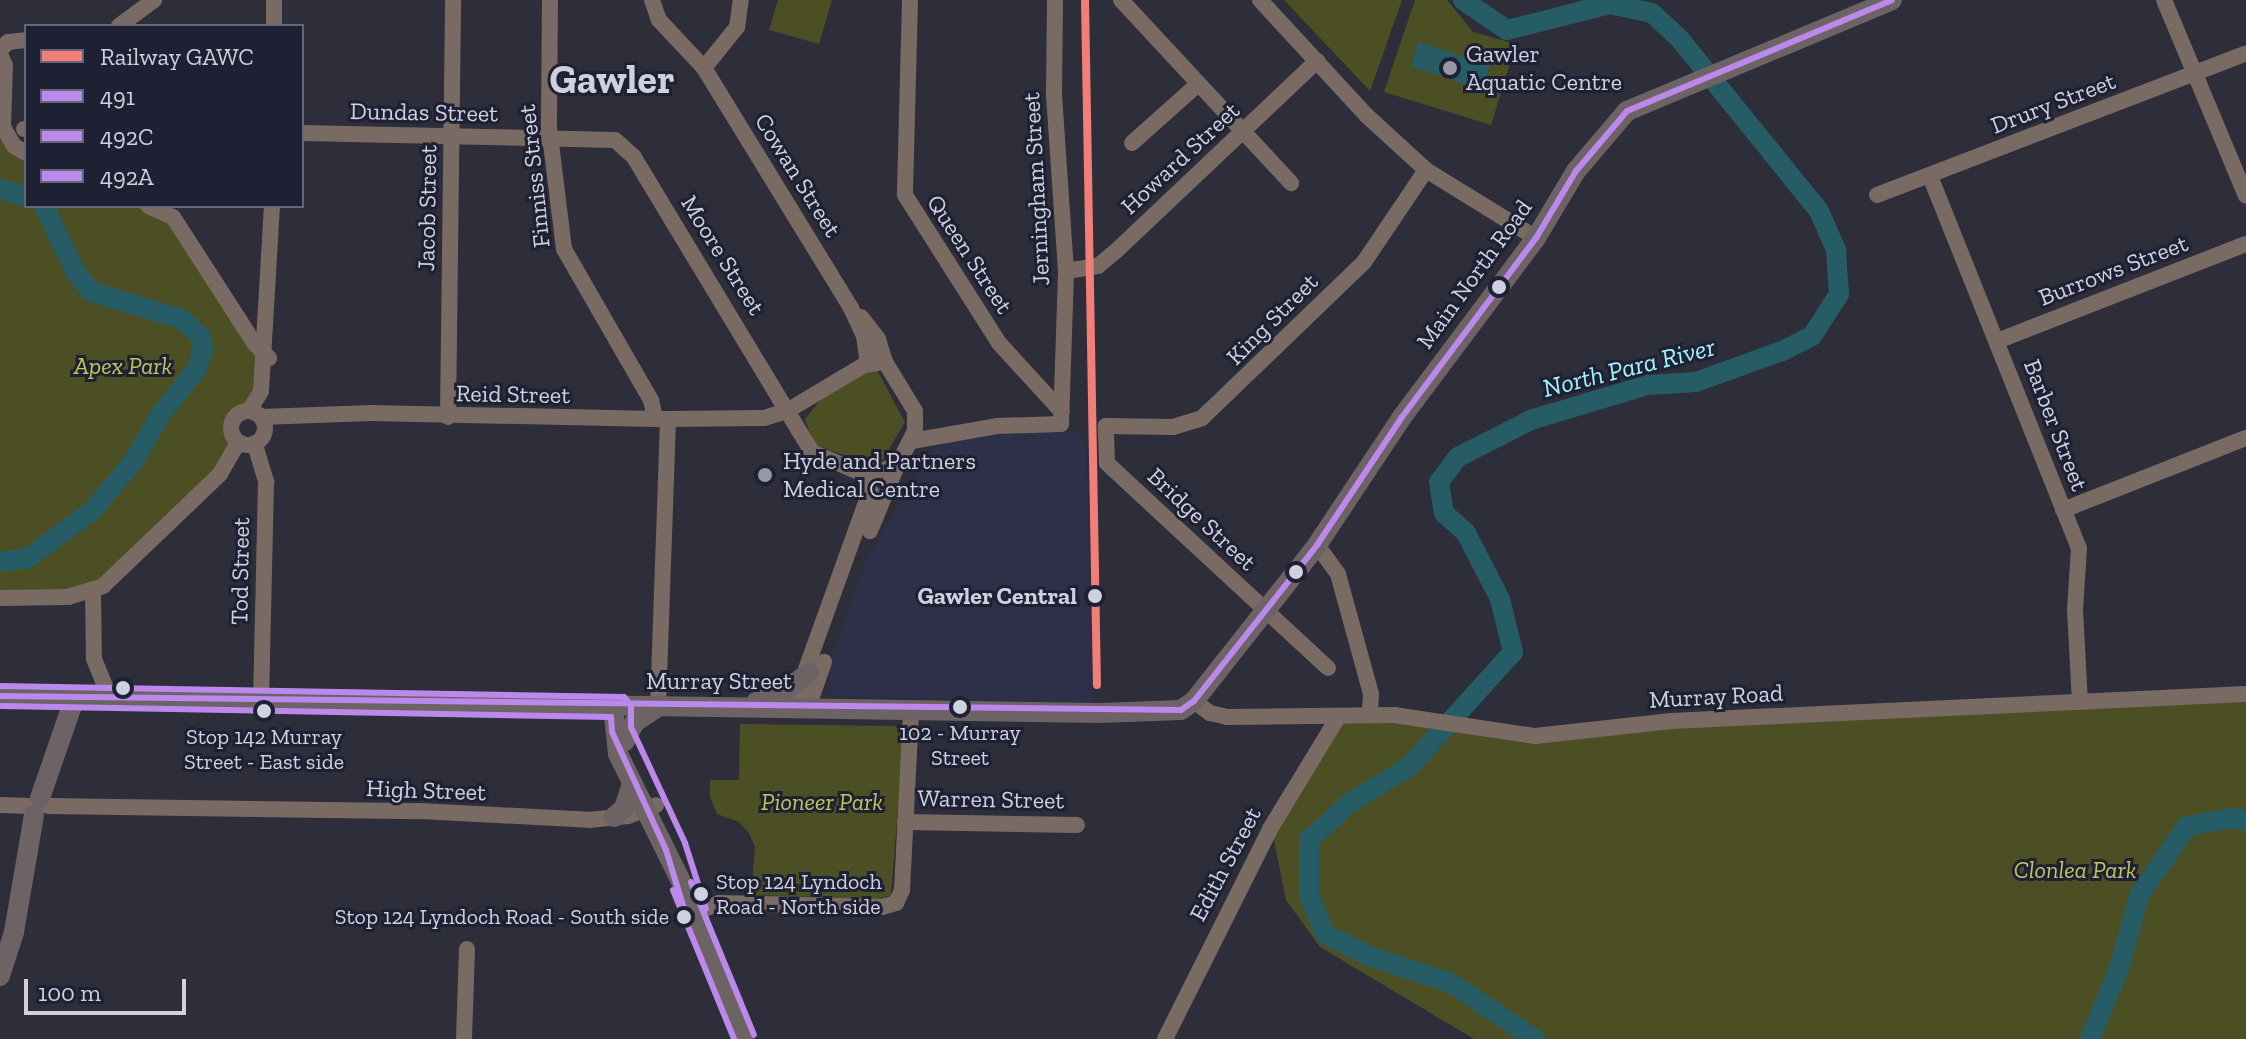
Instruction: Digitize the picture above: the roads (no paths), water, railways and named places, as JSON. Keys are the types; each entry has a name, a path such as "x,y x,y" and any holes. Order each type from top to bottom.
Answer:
{"main road":[{"name":"Main North Road","path":"1194,701 1317,545 1402,417 1536,238 1601,138 1627,111 1683,84 1892,0"},
{"path":"741,707 812,680"},
{"name":"Murray Street","path":"0,696 1167,713 1194,701"},
{"path":"0,976 14,932 38,806 75,697"},
{"path":"583,706 622,747 696,912 745,1039"},
{"path":"617,706 622,747 632,784 650,807"},
{"path":"622,747 634,723 658,707"},
{"path":"614,817 624,808 632,784"}],"street":[{"path":"122,24 154,0"},
{"path":"274,0 274,24"},
{"name":"Jacob Street","path":"448,417 453,0"},
{"name":"Finniss Street","path":"550,0 552,139 570,265 661,419 658,707"},
{"name":"Cowan Street","path":"652,0 659,20 704,68 851,308 876,363"},
{"path":"704,68 737,27 741,0"},
{"name":"Queen Street","path":"910,0 905,195 999,343 1061,418"},
{"name":"Jerningham Street","path":"1055,0 1054,96 1066,271 1061,418"},
{"path":"1121,0 1291,183"},
{"path":"1260,0 1426,170 1536,238"},
{"path":"2164,0 2246,196"},
{"path":"24,40 8,42 0,52 5,66 3,127 14,146 24,152"},
{"name":"Drury Street","path":"1877,195 2246,53"},
{"name":"Howard Street","path":"1066,271 1098,266 1116,251 1317,61"},
{"path":"1132,143 1198,84"},
{"name":"Dundas Street","path":"304,133 615,140 634,157"},
{"name":"Moore Street","path":"634,157 770,378 787,411"},
{"name":"King Street","path":"1106,426 1173,427 1202,418 1364,262 1426,170"},
{"name":"Barber Street","path":"1930,176 2081,562 2075,610 2080,702"},
{"path":"153,208 173,217 268,357"},
{"path":"0,598 47,599 93,591 115,578 247,444 266,429 256,414 268,357 272,208"},
{"name":"Burrows Street","path":"1997,341 2246,244"},
{"path":"800,708 901,458 912,441 915,411 876,363 810,395 787,411 797,431 819,456 861,473 882,472 901,458"},
{"name":"Moore Street","path":"770,378 793,400 810,395"},
{"name":"Reid Street","path":"256,414 371,413 448,417 661,419 764,418 787,411"},
{"path":"247,444 232,421 256,414"},
{"name":"Reid Street","path":"764,418 797,431"},
{"path":"912,441 1061,418"},
{"name":"Bridge Street","path":"1106,426 1107,463 1328,668"},
{"path":"2063,510 2246,438"},
{"name":"Tod Street","path":"247,444 266,482 261,701"},
{"path":"834,708 823,702 812,680 865,516 870,491 861,473"},
{"path":"1317,545 1338,574 1371,694 1370,715"},
{"path":"93,591 94,659 110,698"},
{"name":"Murray Road","path":"1194,701 1210,713 1227,717 1370,715 1551,736 1671,721 2246,694"},
{"path":"696,912 719,903 891,905 901,895 911,710"},
{"name":"Edith Street","path":"1165,1039 1270,829 1338,717"},
{"name":"High Street","path":"0,805 614,817 650,807"},
{"name":"Warren Street","path":"905,822 1077,825"},
{"path":"464,1039 467,949"}],"waterway":[{"name":"North Para River","path":"1463,0 1507,30 1610,4 1652,13 1679,38 1819,211 1836,250 1839,294 1812,336 1782,351 1696,382 1648,385 1533,419 1458,457 1439,482 1444,513 1466,533 1500,599 1513,652 1410,766 1350,803 1309,840 1309,896 1325,934 1369,956 1451,983 1535,1039"},
{"path":"0,189 24,196"},
{"path":"0,562 28,558 93,510 134,461 160,415 196,370 203,351 201,337 182,319 92,292 76,273 45,208"},
{"name":"North Para River","path":"2090,1039 2118,971 2140,894 2187,826 2235,818 2246,821"}],"rail line":[{"name":"GAWC","path":"1085,0 1097,685"}],"place":[{"name":"Gawler Aquatic Centre","path":"1450,68"},
{"name":"Hyde and Partners Medical Centre","path":"765,475"},
{"name":"Gawler Central","path":"1095,596"},
{"name":"102 - Murray Street","path":"960,707"},
{"name":"Stop 142 Murray Street - East side","path":"264,711"},
{"name":"Stop 124 Lyndoch Road - North side","path":"701,894"},
{"name":"Stop 124 Lyndoch Road - South side","path":"684,917"}],"district":[{"name":"Gawler","path":"612,79"}],"park label":[{"name":"Apex Park","path":"123,366"},
{"name":"Pioneer Park","path":"822,802"},
{"name":"Clonlea Park","path":"2075,870"}]}
